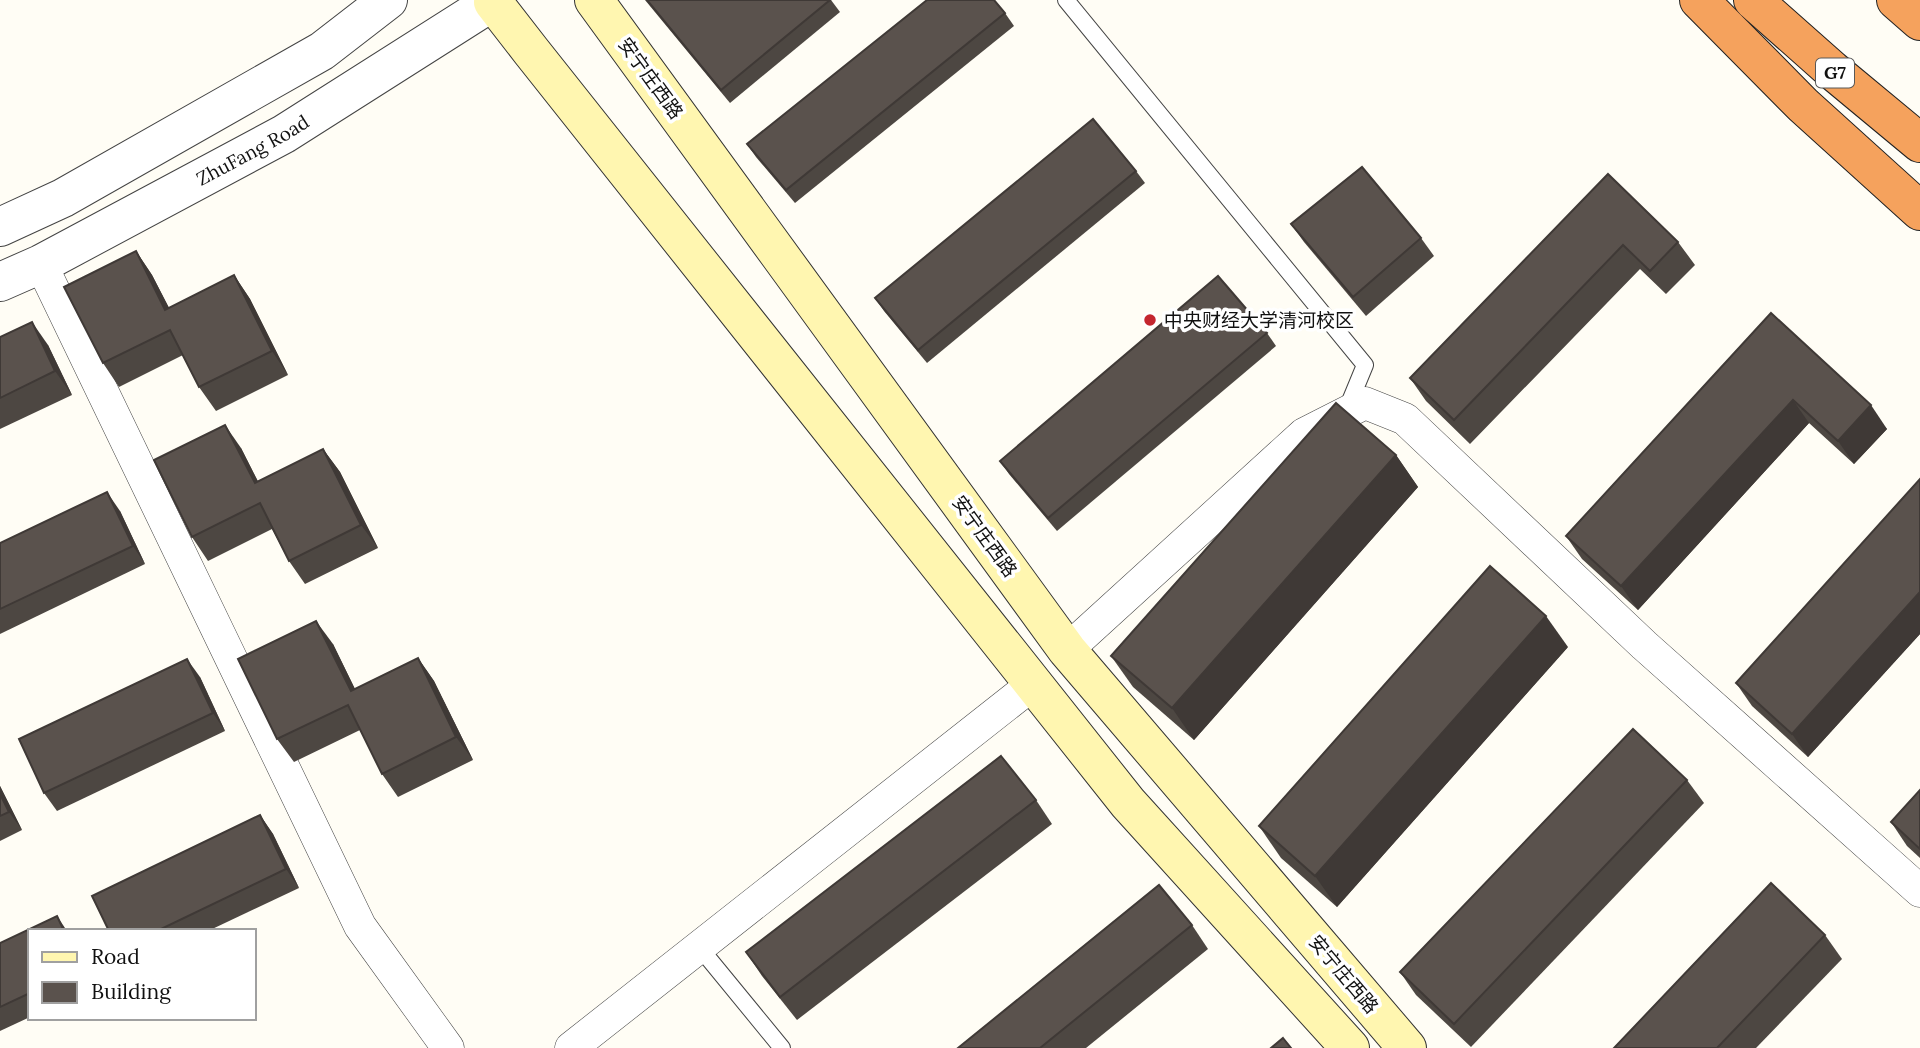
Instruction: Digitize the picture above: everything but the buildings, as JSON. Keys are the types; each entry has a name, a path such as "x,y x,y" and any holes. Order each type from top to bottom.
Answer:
{"highway":[{"path":"1699,0 1803,105 1920,211"},
{"name":"G7","path":"1753,0 1920,143"},
{"path":"1896,0 1920,20"}],"main road":[{"name":"安宁庄西路","path":"594,0 1067,650 1407,1048"},
{"path":"494,1 539,62 1128,803 1349,1048"}],"street":[{"path":"0,227 63,198 322,51 388,0"},
{"name":"ZhuFang Road","path":"0,282 41,264 284,134 494,1"},
{"path":"41,264 360,926 448,1048"},
{"path":"1067,650 1304,434 1365,403 1405,419 1644,645 1920,891"},
{"path":"571,1048 1033,684"}],"lane":[{"path":"1066,0 1365,365 1345,413"},
{"path":"700,948 782,1048"}],"place":[{"name":"中央财经大学清河校区","path":"1150,320"}]}
